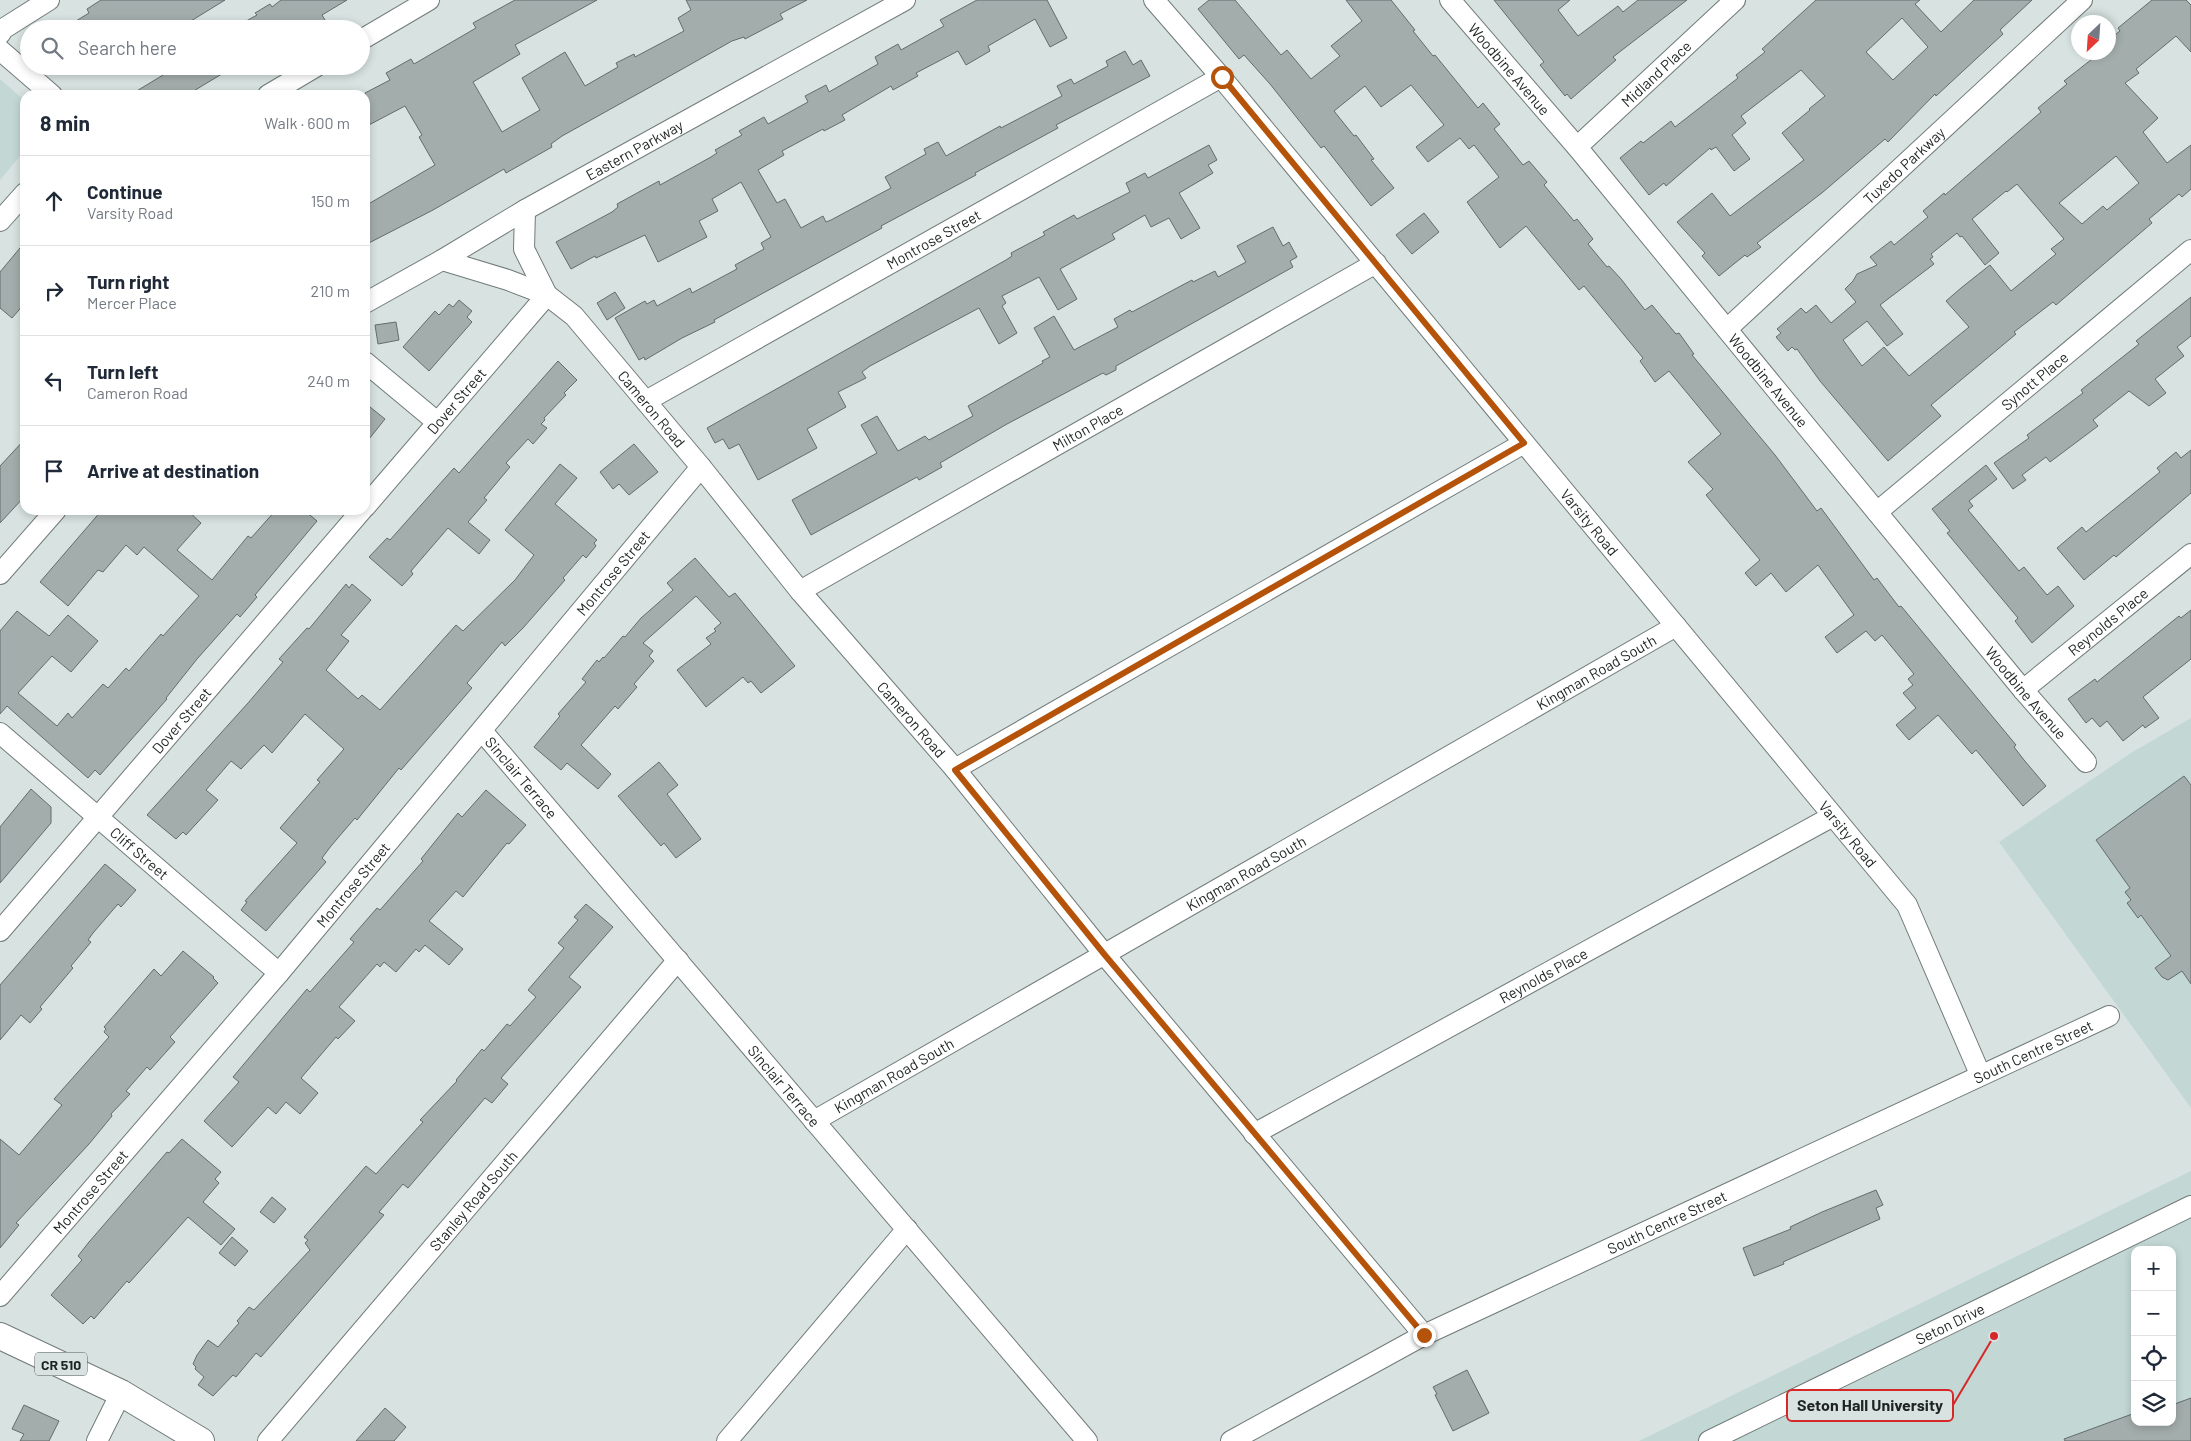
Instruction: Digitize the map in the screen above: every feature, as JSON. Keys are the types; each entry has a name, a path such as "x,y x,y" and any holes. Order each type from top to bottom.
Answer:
{"main road":[{"name":"CR 510","path":"0,1336 121,1393 201,1441"}],"street":[{"path":"0,34 3,29 49,0"},
{"path":"370,35 429,0"},
{"name":"Eastern Parkway","path":"370,300 525,210 905,0"},
{"name":"Varsity Road","path":"1154,0 1222,77 1907,905 1980,1074"},
{"name":"Woodbine Avenue","path":"1450,0 1577,147 2024,690 2086,762"},
{"name":"Midland Place","path":"1577,147 1735,0"},
{"name":"Tuxedo Parkway","path":"1727,329 2082,0"},
{"path":"0,50 20,67"},
{"path":"29,75 46,90"},
{"path":"276,90 302,75"},
{"name":"Montrose Street","path":"646,401 1222,77"},
{"path":"0,222 20,199"},
{"name":"Cameron Road","path":"525,210 524,249 547,295"},
{"name":"Synott Place","path":"1877,512 2191,250"},
{"name":"Cameron Road","path":"442,260 508,280 547,295 574,316 701,467 800,591 955,770 1104,954 1424,1335"},
{"name":"Milton Place","path":"800,591 1376,263"},
{"name":"Dover Street","path":"370,500 547,295"},
{"path":"370,366 437,422"},
{"path":"955,770 1524,443"},
{"name":"Montrose Street","path":"0,1296 279,973 701,467"},
{"path":"0,574 52,515"},
{"name":"Dover Street","path":"0,930 99,818 358,515"},
{"name":"Reynolds Place","path":"2024,690 2191,554"},
{"name":"Kingman Road South","path":"814,1121 1676,626"},
{"name":"Sinclair Terrace","path":"482,731 1088,1441"},
{"name":"Cliff Street","path":"0,732 279,973"},
{"name":"Reynolds Place","path":"1254,1134 1833,816"},
{"name":"Stanley Road South","path":"268,1441 678,960"},
{"name":"South Centre Street","path":"1231,1441 1424,1335 1980,1074 2108,1016"},
{"name":"Seton Drive","path":"1709,1441 2191,1206"},
{"path":"727,1441 907,1229"},
{"path":"97,1441 121,1393"}],"shaded area":[{"path":"0,79 20,97 20,156 0,180"},
{"path":"2191,718 2191,1108 1999,842 2131,753"},
{"path":"2191,1171 2191,1441 1639,1441"}],"building":[{"path":"101,0 225,0 193,20 78,20 89,13 87,9"},
{"path":"281,0 347,0 322,15 325,20 248,20 257,15 255,13 270,4 272,7"},
{"path":"515,0 597,0 515,45 520,54 473,82 502,132 540,110 522,78 565,52 585,86 618,67 616,63 634,54 635,57 684,31 678,18 691,10 686,0 807,0 780,14 783,19 745,39 744,37 732,41 562,136 551,144 552,147 506,173 504,169 433,210 370,242 370,203 435,165 419,137 422,135 405,106 370,124 370,90 390,80 386,73 411,59 414,64 476,28 473,23"},
{"path":"977,0 1047,0 1067,38 1050,47 1035,19 988,46 990,51 966,65 958,51 916,73 918,76 893,90 891,86 842,115 845,120 824,131 823,129 782,151 784,155 758,170 777,203 785,199 801,228 823,216 826,222 831,220 891,188 885,177 926,154 924,149 938,142 946,156 1000,126 1001,128 1062,96 1057,86 1071,79 1074,84 1108,66 1106,61 1125,51 1133,65 1141,60 1150,76 1056,125 1058,128 881,226 882,228 714,320 715,322 682,338 645,360 644,357 639,360 615,318 645,301 647,304 654,300 657,306 690,288 692,293 737,269 735,265 764,249 761,243 771,237 741,182 712,199 718,211 699,221 707,237 658,262 645,235 596,258 595,256 571,269 556,242 612,212 618,207 617,204 659,181 660,185 711,157 717,153 715,150 742,135 739,131 764,117 768,124 808,102 805,96 826,85 829,92 878,64 875,57 898,44 901,50 944,26 940,20"},
{"path":"1209,0 1235,0 1281,55 1287,50 1311,79 1340,56 1331,46 1362,21 1346,0 1391,0 1433,56 1435,55 1478,108 1483,103 1500,124 1494,129 1523,165 1529,161 1547,182 1544,185 1574,221 1577,219 1593,239 1588,244 1607,267 1609,266 1621,279 1645,310 1652,305 1676,334 1679,333 1694,354 1692,355 1775,455 1817,511 1821,508 1874,580 1877,578 1899,607 1901,606 2016,745 2014,747 2046,786 2023,806 1976,750 1972,754 1938,715 1909,740 1896,725 1916,708 1903,693 1913,685 1908,679 1914,674 1882,635 1875,641 1866,631 1837,653 1825,637 1854,615 1818,565 1786,592 1771,573 1756,586 1745,573 1760,560 1706,495 1713,489 1688,462 1721,434 1669,371 1655,382 1640,361 1643,358 1584,286 1579,290 1526,226 1500,248 1467,202 1499,177 1474,145 1469,149 1460,138 1428,162 1416,147 1444,125 1411,85 1381,107 1365,86 1334,111 1354,136 1356,135 1374,159 1371,160 1394,188 1371,206 1324,146 1321,148 1270,84 1244,55 1239,59 1198,9"},
{"path":"1494,0 1570,0 1558,10 1578,36 1618,6 1623,12 1638,0 1687,0 1613,57 1616,60 1571,99 1567,94 1565,96 1540,65 1544,62"},
{"path":"1816,0 1920,0 1915,4 1941,32 1974,0 2032,0 2000,30 2003,34 1936,96 1935,94 1888,142 1885,139 1823,192 1757,243 1761,247 1747,257 1745,255 1719,276 1702,256 1705,253 1677,222 1712,193 1730,216 1804,160 1782,133 1825,96 1801,70 1741,116 1746,123 1732,135 1750,159 1734,171 1716,147 1711,150 1710,148 1666,186 1664,183 1649,195 1620,158 1671,121 1675,127 1738,78 1736,75 1765,52 1762,49","holes":["1902,18 1928,47 1893,80 1866,52"]},
{"path":"2152,0 2186,0 2191,5 2191,52 2176,36 2136,69 2139,73 2125,83 2158,118 2143,132 2167,163 2191,145 2191,189 2182,197 2179,194 2149,219 2152,223 2056,305 2053,302 2014,332 2016,334 1931,405 1941,416 1888,461 1820,381 1797,349 1795,350 1792,347 1788,351 1776,337 1781,333 1777,329 1801,308 1806,313 1816,305 1831,323 1856,302 1845,289 1857,274 1877,265 1870,257 1891,241 1894,245 1928,217 1923,211 1944,193 1945,195 2041,112 2038,108 2067,84 2064,81 2091,60 2116,60 2116,34 2120,31 2118,28","holes":["2116,156 2139,183 2107,210 2103,206 2082,224 2059,203","2017,184 2064,239 2051,249 2056,254 2011,291 1990,265 1946,301 1969,327 1909,376 1884,347 1862,366 1843,340 1867,321 1887,346 1903,334 1880,305 1934,264 1930,259 1933,257 1931,254 1957,233 1960,237 1962,236 1985,265 1999,253 1972,219"]},
{"path":"163,75 220,75 195,90 138,90"},
{"path":"1209,145 1217,160 1208,165 1213,173 1179,193 1200,228 1181,239 1169,218 1151,227 1145,215 1112,234 1115,239 1060,269 1077,299 1058,310 1039,277 1002,296 1006,303 1002,306 1017,333 999,344 979,308 870,366 862,372 866,378 838,392 846,407 807,429 817,448 758,480 739,444 729,449 723,439 715,443 707,428 1006,260 1012,256 1011,253 1045,235 1043,232 1074,215 1077,219 1130,192 1126,183 1145,173 1148,178"},
{"path":"1424,213 1439,232 1412,254 1396,235"},
{"path":"1273,227 1283,246 1289,242 1297,257 1290,261 1293,267 1116,366 1116,370 1106,375 1103,373 1007,424 940,463 942,467 919,480 917,477 811,535 792,500 877,453 861,425 877,416 898,451 925,436 929,440 973,416 968,406 1043,363 1042,361 1050,357 1034,328 1054,316 1074,350 1118,327 1114,319 1130,310 1132,312 1192,280 1193,282 1215,271 1218,277 1246,262 1237,246"},
{"path":"20,248 20,309 12,318 0,308 0,272"},
{"path":"615,292 625,308 607,320 597,303"},
{"path":"2191,297 2191,336 2177,347 2184,356 2155,379 2166,393 2149,406 2129,391 2093,420 2098,426 2050,462 2046,457 2022,475 2026,480 2013,489 1994,463 2029,438 2027,435 2083,393 2081,390 2139,344 2136,341"},
{"path":"459,300 472,311 467,317 472,322 429,371 403,347 435,311 439,315 449,304 453,307"},
{"path":"396,322 399,340 378,344 375,325"},
{"path":"558,361 577,380 564,393 566,395 544,418 545,420 541,424 547,428 533,444 528,439 506,463 510,467 484,498 487,500 468,522 490,540 479,554 448,528 411,571 413,574 402,586 369,557 387,538 390,540 454,468 459,473"},
{"path":"370,407 385,419 370,438"},
{"path":"20,444 20,501 0,523 0,466"},
{"path":"634,444 658,472 629,495 619,484 613,489 600,472"},
{"path":"2191,450 2191,493 2116,557 2114,555 2084,580 2057,548 2082,527 2086,532 2160,472 2157,468 2176,452 2181,458"},
{"path":"560,464 577,478 555,504 597,540 594,543 596,546 586,558 583,555 563,578 565,580 523,628 505,646 502,642 467,683 472,688 401,770 399,768 357,820 355,818 331,846 322,858 326,862 266,931 241,910 247,902 245,901 297,843 280,828 320,782 317,780 344,749 305,714 272,753 264,745 241,769 231,761 206,790 218,800 186,835 183,832 176,839 147,815 248,703 283,662 279,659 307,628 309,629 346,584 349,588 352,584 371,600 341,635 349,641 326,670 358,699 362,695 380,710 456,625 463,631 515,580 534,555 505,530"},
{"path":"1986,465 1997,479 1969,501 1973,506 1968,510 2019,571 2024,567 2047,595 2058,586 2074,606 2032,643 2015,621 2018,618 1947,533 1950,531 1932,509"},
{"path":"98,515 192,515 201,523 177,550 212,580 248,536 251,538 272,515 310,515 317,521 255,595 257,597 240,617 237,614 197,659 167,699 100,775 95,770 88,778 7,706 0,714 0,631 17,611 49,636 68,615 98,641 71,672 52,656 18,693 57,726 68,713 72,718 103,684 108,688 126,668 129,671 161,634 163,636 199,596 144,547 137,555 126,545 103,572 98,570 68,606 40,582"},
{"path":"695,558 729,597 735,593 795,666 761,693 751,681 748,683 743,677 706,707 677,670 711,644 706,638 716,631 714,629 721,623 696,596 643,643 653,651 649,656 654,661 634,684 637,687 618,709 615,706 581,745 611,774 598,789 567,763 561,770 534,747 560,716 558,714 586,682 582,679 597,660 599,662 604,658 641,618 673,590 667,583"},
{"path":"2191,610 2191,659 2143,697 2159,718 2145,728 2143,725 2123,741 2107,721 2100,727 2092,718 2086,723 2068,699 2095,679 2097,682 2179,616 2181,618"},
{"path":"659,762 678,785 667,794 701,839 676,858 664,843 661,846 618,796"},
{"path":"2184,776 2191,785 2191,984 2182,971 2168,980 2162,977 2155,968 2171,956 2141,915 2138,918 2127,903 2131,900 2125,892 2130,888 2096,840"},
{"path":"31,789 51,807 51,823 0,883 0,827"},
{"path":"486,790 526,825 509,844 507,843 463,897 456,891 429,921 463,949 449,965 425,945 419,952 416,949 396,972 384,962 380,967 377,964 339,1007 355,1021 338,1039 336,1037 301,1078 318,1093 300,1114 286,1102 276,1114 268,1107 232,1147 204,1121 239,1082 233,1077 307,989 310,992 354,942 350,939 377,908 380,910 423,861 421,859 458,813 462,817"},
{"path":"105,864 136,890 121,907 118,904 93,933 88,940 91,942 71,966 73,968 40,1007 42,1009 30,1023 21,1015 0,1040 0,985"},
{"path":"586,904 613,927 569,977 581,987 501,1078 508,1084 492,1103 485,1098 408,1188 403,1184 379,1212 384,1215 261,1357 256,1353 236,1377 233,1375 213,1396 198,1385 204,1377 195,1369 196,1367 193,1364 208,1340 218,1347 239,1323 237,1321 249,1307 254,1310 310,1250 305,1243 308,1240 304,1237 366,1166 376,1174 423,1122 420,1120 457,1081 482,1049 484,1051 507,1024 510,1026 536,997 528,990 564,948 558,943 578,920 574,917"},
{"path":"183,951 214,977 218,983 170,1037 175,1042 150,1070 147,1067 126,1091 130,1094 111,1114 112,1116 89,1144 16,1223 19,1225 0,1248 0,1139 19,1155 62,1105 54,1099 109,1037 104,1032 106,1029 104,1027 154,969 161,976"},
{"path":"182,1139 221,1172 215,1179 219,1183 203,1202 235,1229 221,1245 188,1217 94,1319 91,1316 83,1324 51,1295 82,1260 78,1256 89,1242 167,1152 169,1153"},
{"path":"1876,1190 1883,1205 1876,1208 1880,1219 1754,1276 1743,1248 1791,1229 1790,1227 1822,1212"},
{"path":"272,1197 286,1209 274,1223 260,1212"},
{"path":"232,1237 248,1251 235,1266 219,1253"},
{"path":"1467,1370 1489,1413 1453,1431 1433,1387"},
{"path":"2191,1398 2191,1441 2065,1441 2064,1439 2131,1414 2131,1426 2176,1426 2176,1404"},
{"path":"24,1405 59,1421 49,1441 20,1441 24,1434 12,1429"},
{"path":"385,1408 406,1427 394,1441 356,1441"}],"place":[{"name":"Seton Hall University","path":"1994,1336"}],"route":[{"path":"1222,77 1524,443 955,770 1104,954 1424,1335"}]}
